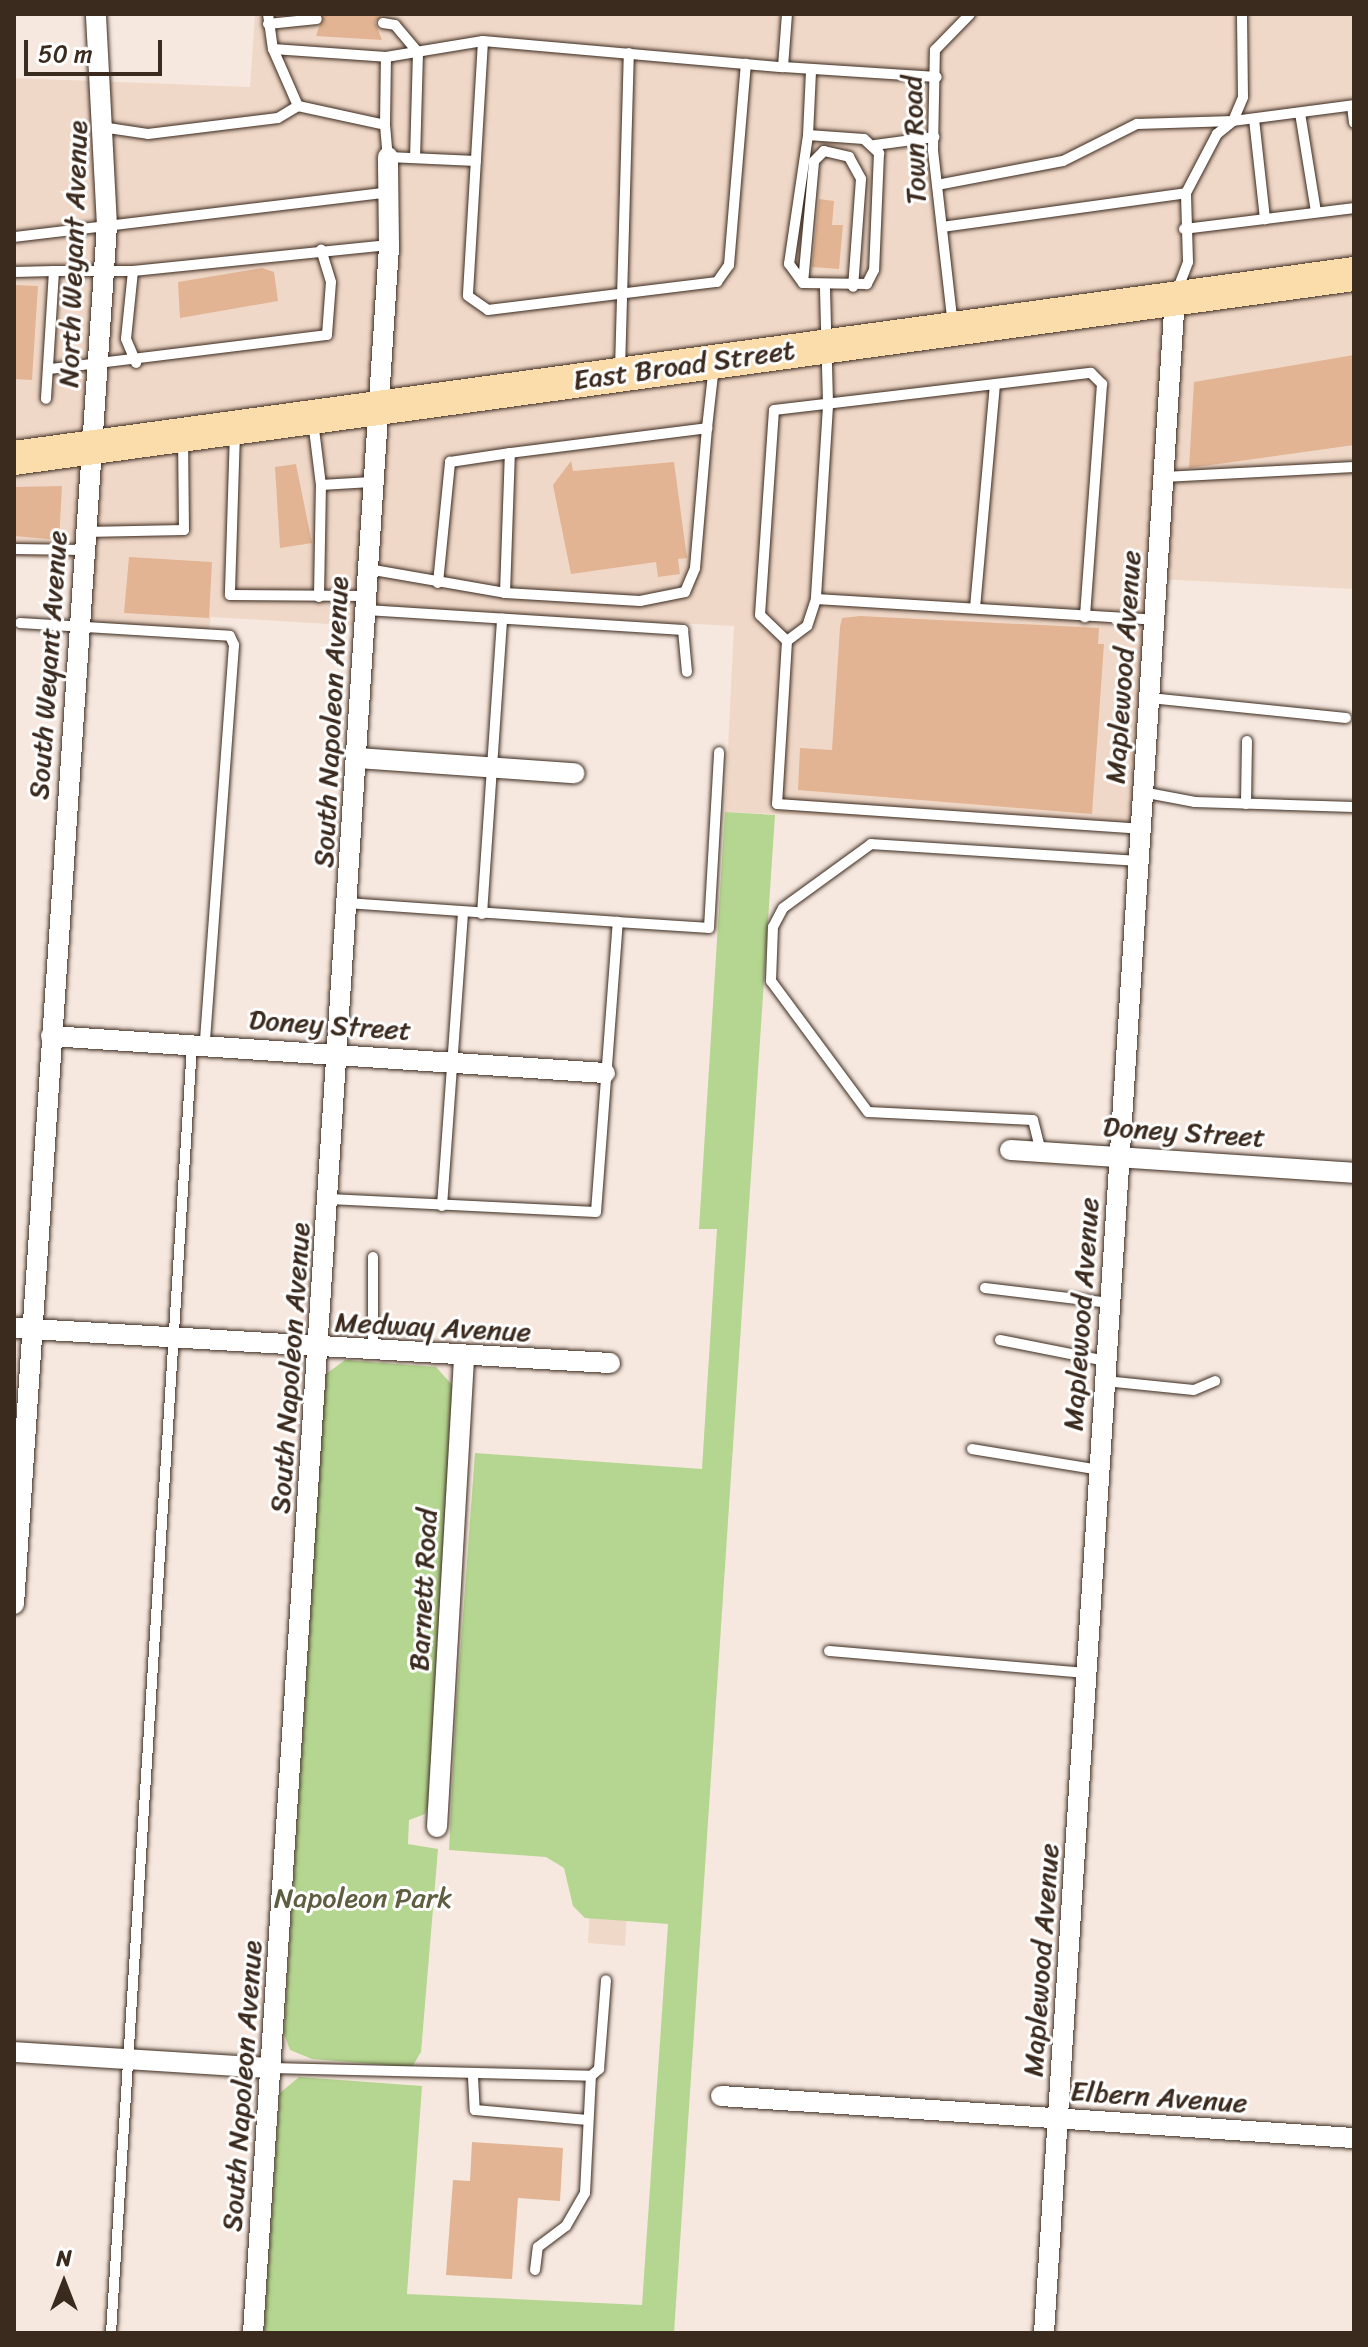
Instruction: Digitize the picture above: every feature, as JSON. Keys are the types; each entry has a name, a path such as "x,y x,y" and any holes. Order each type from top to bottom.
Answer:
{"main road":[{"name":"East Broad Street","path":"14,458 620,372 1354,274"}],"street":[{"name":"North Weyant Avenue","path":"90,448 99,364 107,226 108,128 96,14"},
{"name":"South Napoleon Avenue","path":"253,2333 367,603 375,406 392,192 388,157"},
{"name":"Maplewood Avenue","path":"1044,2333 1175,298"},
{"name":"South Weyant Avenue","path":"14,1604 23,1329 51,1036 90,448"},
{"path":"357,758 574,773"},
{"name":"Doney Street","path":"51,1036 338,1052 605,1073"},
{"name":"Doney Street","path":"1010,1150 1354,1173"},
{"name":"Medway Avenue","path":"23,1329 319,1350 610,1363"},
{"name":"Barnett Road","path":"437,1827 464,1358"},
{"path":"14,2052 271,2068"},
{"name":"Elbern Avenue","path":"721,2096 1354,2138"}],"lane":[{"path":"783,67 787,14"},
{"name":"Town Road","path":"953,328 937,185 935,50 970,14"},
{"path":"1175,298 1188,262 1184,229 1186,193 1200,160 1233,121 1243,97 1242,14"},
{"path":"298,106 273,49 268,19 317,19"},
{"path":"383,23 395,25 418,52 415,157"},
{"path":"483,41 468,296 488,310 516,310 717,282 729,265 746,64"},
{"path":"273,49 386,57 483,41 811,71 937,77"},
{"path":"620,372 629,53"},
{"path":"386,57 388,157 476,161"},
{"path":"811,71 808,135 789,264 803,283 825,289 867,284 874,270 881,176 875,145"},
{"path":"108,128 148,134 278,118 298,106 385,125"},
{"path":"937,185 1063,161 1137,124 1233,121 1353,106 1354,123"},
{"path":"1300,113 1316,212"},
{"path":"1254,119 1265,219"},
{"path":"808,135 875,145 934,137"},
{"path":"803,283 814,161 824,151 849,157 861,179 853,287"},
{"path":"14,237 392,192"},
{"path":"942,227 1186,193"},
{"path":"1184,229 1354,208"},
{"path":"14,272 133,271 321,249 389,245"},
{"path":"50,369 136,363 327,335 331,282 321,249"},
{"path":"46,399 54,271"},
{"path":"133,271 126,339 136,363"},
{"path":"787,641 807,626 816,599 828,406 825,289"},
{"path":"368,569 505,593 640,601 685,592 695,568 715,360"},
{"path":"1085,617 1102,384 1091,373 774,410 760,615 787,641 777,804 1140,829"},
{"path":"975,608 995,385"},
{"path":"312,415 321,485 319,597"},
{"path":"235,426 230,595 319,597 502,619 683,630 687,672"},
{"path":"438,583 450,462 707,428"},
{"path":"14,549 184,530 183,433"},
{"path":"505,593 510,453"},
{"path":"1164,477 1354,467"},
{"path":"321,485 371,482"},
{"path":"816,599 1155,620"},
{"path":"482,914 502,619"},
{"path":"20,623 230,636 234,645 175,1339 111,2333"},
{"path":"1150,698 1346,718"},
{"path":"1246,804 1247,741"},
{"path":"348,903 709,928 719,752"},
{"path":"1142,792 1246,804 1354,807"},
{"path":"1041,1152 1033,1120 868,1112 771,981 773,927 783,908 871,844 1138,861"},
{"path":"442,1206 463,913"},
{"path":"329,1199 596,1212 618,922"},
{"path":"373,1257 373,1353"},
{"path":"985,1288 1110,1303"},
{"path":"1000,1340 1106,1371 1194,1390 1215,1381"},
{"path":"972,1449 1100,1470"},
{"path":"829,1651 1087,1673"},
{"path":"271,2068 473,2077 591,2076 599,2069 606,1980"},
{"path":"535,2270 538,2247 566,2226 585,2193 591,2076"},
{"path":"473,2077 475,2110 588,2120"}],"shaded area":[{"path":"255,14 1354,14 1354,589 1158,579 1140,829 725,812 734,626 363,607 362,626 211,617 208,633 79,622 81,561 14,556 14,78 250,87"},
{"path":"590,1907 627,1910 625,1946 588,1943"}],"green space":[{"path":"725,812 775,815 674,2333 264,2333 280,2093 299,2077 422,2086 407,2294 642,2305 668,1924 585,1918 573,1906 564,1868 546,1857 449,1850 456,1711 475,1453 702,1469 717,1229 699,1229"},
{"name":"Napoleon Park","path":"345,1360 436,1367 454,1387 429,1802 425,1814 409,1820 408,1844 438,1849 421,2052 412,2067 312,2059 290,2050 284,2034 326,1374"}],"building":[{"path":"323,14 384,14 375,22 382,40 316,36"},
{"path":"819,199 834,201 832,225 843,225 839,269 812,267"},
{"path":"262,268 274,272 278,301 180,318 178,282"},
{"path":"14,285 38,286 32,380 14,379"},
{"path":"1354,355 1354,445 1189,468 1194,382"},
{"path":"571,461 573,471 674,462 687,558 678,559 680,574 658,577 656,562 571,574 553,485"},
{"path":"296,464 312,543 280,548 275,467"},
{"path":"62,486 59,540 14,536 14,487"},
{"path":"129,557 212,562 209,618 124,613"},
{"path":"860,616 1099,628 1098,644 1104,644 1092,814 798,790 800,748 832,750 840,627 842,618"},
{"path":"472,2142 563,2148 560,2201 518,2198 512,2279 446,2275 453,2180 470,2181"}]}
